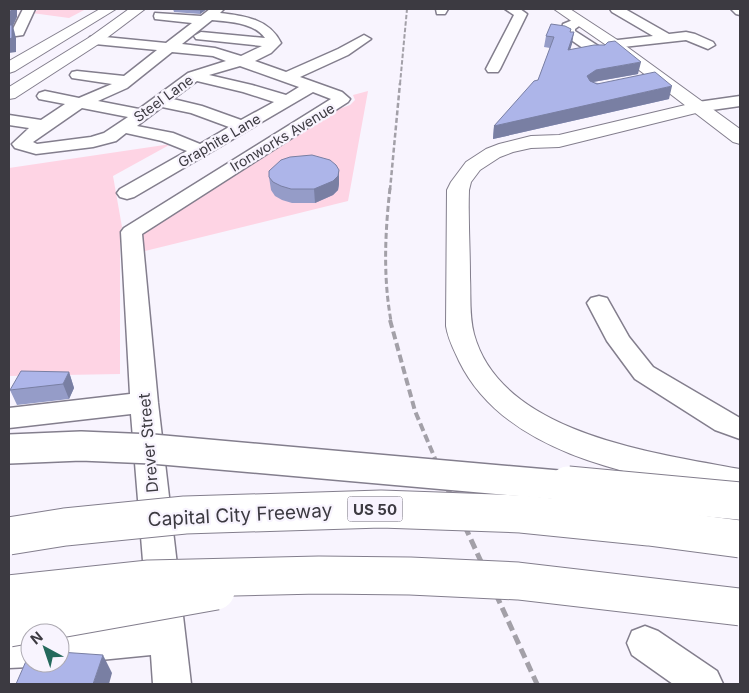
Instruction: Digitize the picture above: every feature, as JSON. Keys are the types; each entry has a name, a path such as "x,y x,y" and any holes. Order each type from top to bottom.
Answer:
{"main road":[{"path":"9,94 94,40 138,9"},
{"path":"560,9 614,44 740,138"},
{"path":"94,40 74,36 100,18 107,10"},
{"path":"9,68 107,10"},
{"path":"698,107 559,140 531,142 506,148 493,153 473,166 461,182 458,202 458,313 462,340 482,378 501,398 539,426 590,449 644,464 740,482"},
{"path":"9,449 52,446 135,448 740,501"},
{"name":"Capital City Freeway","path":"9,536 64,527 185,515 381,509 521,514 649,526 740,538"},
{"path":"9,594 149,579 319,575 410,576 518,582 666,597 740,607"},
{"path":"9,628 319,575"}],"street":[{"path":"9,33 18,32 29,9"},
{"path":"493,69 522,14 511,9"},
{"path":"616,9 667,38"},
{"path":"160,16 210,15 250,21 269,34 274,42"},
{"path":"173,59 185,36 210,15"},
{"path":"580,21 568,27 568,33 598,52"},
{"path":"140,32 274,42"},
{"path":"614,44 690,36 708,45"},
{"path":"286,77 344,52 364,39"},
{"name":"Ironworks Avenue","path":"94,40 173,59 214,52 336,95 342,99 131,232"},
{"name":"Steel Lane","path":"22,148 93,142 110,137 158,101 200,73 243,61 268,49 274,42"},
{"path":"134,59 153,61 173,59 200,73 289,101"},
{"path":"22,148 24,140 44,126 79,103 109,91 126,81 153,61"},
{"path":"77,75 126,81"},
{"path":"636,81 658,77"},
{"name":"Graphite Lane","path":"127,193 311,87"},
{"path":"45,96 140,114"},
{"path":"158,101 196,109 244,126"},
{"path":"698,107 740,101"},
{"path":"9,120 44,126"},
{"path":"124,128 167,138 202,150"},
{"path":"161,174 199,188"},
{"name":"Drever Street","path":"131,232 144,403 172,684"},
{"path":"599,303 618,341 644,373 717,418 740,428"},
{"path":"9,418 44,416 110,405 144,403"},
{"path":"70,646 126,642 167,636"},
{"path":"646,643 704,684"}],"shaded area":[{"path":"40,9 86,9 69,18 32,13"},
{"path":"368,91 348,201 141,252 138,234 336,110 350,105 355,100 353,95"},
{"path":"171,144 113,176 122,227 120,231 120,374 9,376 9,168"}],"building":[{"path":"551,24 565,26 571,29 570,32 574,32 568,50 605,45 608,42 615,41 641,62 596,70 587,76 590,81 597,84 655,72 672,86 494,126 534,81 538,80 554,37 546,36"},
{"path":"9,25 12,25 12,38 9,39"},
{"path":"312,155 330,160 336,165 339,170 338,176 333,181 314,189 291,189 273,182 269,177 269,171 281,160 290,157"},
{"path":"21,371 69,372 63,384 10,390"},
{"path":"70,653 103,655 93,684 16,684 21,673 70,673"}],"railway":[{"path":"400,84 407,9"},
{"path":"390,190 400,83"},
{"path":"390,188 386,255 388,304 391,321"},
{"path":"390,320 415,411 447,487"},
{"path":"446,485 537,684"}]}
